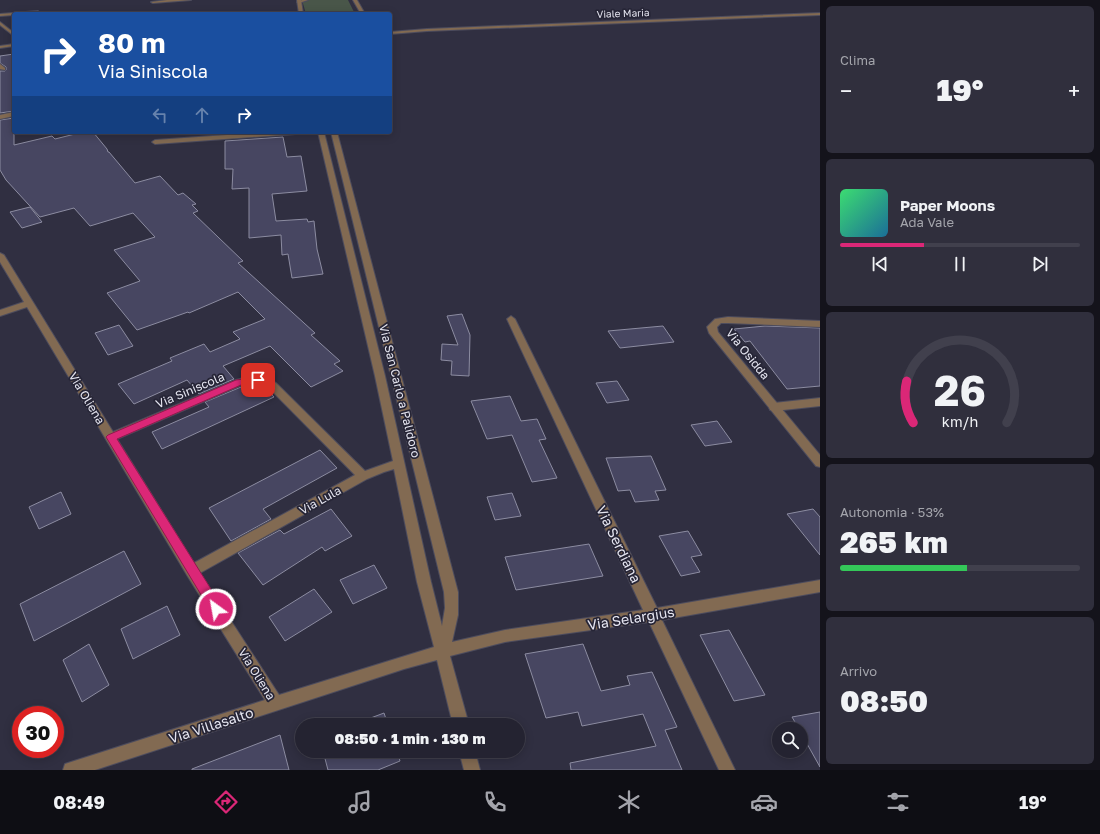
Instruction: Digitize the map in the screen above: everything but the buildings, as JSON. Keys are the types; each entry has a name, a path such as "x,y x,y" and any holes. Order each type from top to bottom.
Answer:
{"street":[{"path":"153,2 189,0"},
{"path":"301,12 299,1 306,0"},
{"path":"354,0 362,12"},
{"path":"0,15 12,14"},
{"name":"Viale Maria","path":"392,33 427,30 820,14"},
{"path":"0,23 12,33"},
{"name":"Viale Maria","path":"393,27 427,30"},
{"path":"0,47 12,45"},
{"path":"0,117 12,114"},
{"path":"155,142 268,134"},
{"name":"Via San Carlo a Palidoro","path":"321,134 400,464 424,582 459,718"},
{"name":"Via San Carlo a Palidoro","path":"335,134 451,592 451,624 442,651"},
{"name":"Via Oliena","path":"0,255 192,571 276,704"},
{"path":"0,313 29,303"},
{"name":"Via Serdiana","path":"511,319 727,770"},
{"name":"Via Osidda","path":"820,324 728,320 718,321 713,324 712,329 820,463"},
{"name":"Via Siniscola","path":"111,437 247,380 263,380 269,383 295,407 363,476"},
{"path":"774,407 820,402"},
{"name":"Via Lula","path":"192,571 363,476 382,468 400,464"},
{"name":"Via Selargius","path":"442,651 505,636 653,616 820,586"},
{"name":"Via Villasalto","path":"71,770 442,651"},
{"path":"469,758 472,770"}],"green space":[{"path":"302,0 348,0 354,12 305,12"}],"route":[{"path":"216,609 111,437 240,382 247,380 258,380"}]}
